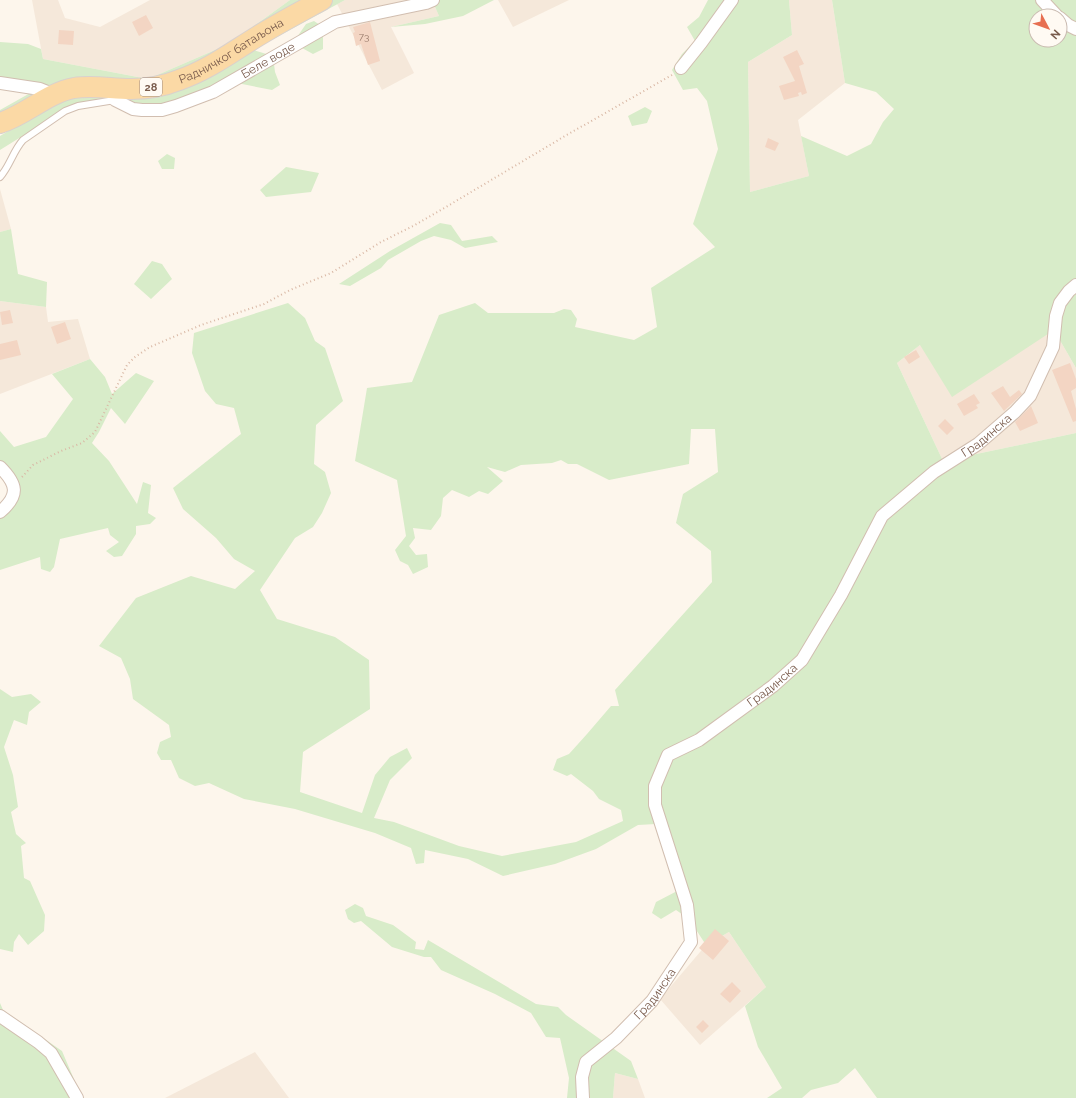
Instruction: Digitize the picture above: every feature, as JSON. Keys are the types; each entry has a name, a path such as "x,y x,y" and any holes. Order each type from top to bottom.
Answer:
{"main road":[{"name":"Радничког батаљона","path":"0,123 23,113 55,94 64,91 81,87 114,94 167,84 198,73 218,62 275,25 322,0"}],"street":[{"name":"Беле воде","path":"114,94 128,107 142,110 162,110 176,106 213,92 335,22 426,3 433,0"},
{"path":"681,68 701,44 732,0"},
{"path":"1042,0 1050,8"},
{"path":"0,83 40,89 55,94"},
{"name":"Градинска","path":"583,1098 582,1077 586,1062 616,1038 652,1001 691,942 687,905 656,805 655,786 668,755 699,740 773,686 802,660 841,595 882,516 934,472 978,444 1015,412 1030,396 1053,348 1056,316 1060,303 1068,291 1076,285"},
{"path":"0,467 10,478 14,486 14,493 10,501 0,512"},
{"path":"0,1016 52,1053 77,1098"}],"lane":[{"path":"0,178 10,164 18,146 23,140 65,111 114,94"}],"path":[{"path":"14,486 33,465 61,451 82,443 95,432 127,365 135,357 150,347 201,325 264,304 290,290 331,273 381,242 415,225 497,178 565,136 670,76 681,68"}],"shaded area":[{"path":"32,0 58,0 65,18 100,27 150,0 290,0 229,44 148,79 43,59"},
{"path":"345,0 432,0 439,16 391,27 414,73 382,90 337,4"},
{"path":"498,0 569,0 513,27"},
{"path":"789,0 832,0 845,83 798,120 809,176 750,192 748,62 792,35"},
{"path":"0,189 11,229 0,232"},
{"path":"0,301 46,307 48,322 78,319 90,359 0,394"},
{"path":"1054,330 1076,368 1076,433 943,461 897,363 920,345"},
{"path":"729,932 766,987 700,1045 660,999 706,945"},
{"path":"255,1052 289,1098 165,1098"},
{"path":"615,1073 638,1079 645,1098 613,1098"}],"green space":[{"path":"290,0 345,0 253,50 273,56 275,72 280,85 272,90 237,83 156,114 114,104 74,104 0,150 0,136 52,105 0,114 0,110 32,92 0,81 0,42 28,44 41,49 43,59 148,79 229,44"},
{"path":"432,0 494,0 463,16 425,24 391,27 439,16"},
{"path":"708,0 789,0 792,35 748,62 750,192 809,176 801,136 847,156 871,144 883,122 894,109 876,92 845,83 832,0 1076,0 1076,368 1054,330 952,397 920,345 897,363 943,461 1076,433 1076,1098 877,1098 855,1068 838,1083 811,1090 802,1098 767,1098 782,1088 758,1047 745,1006 766,987 729,932 706,945 689,919 676,910 661,919 652,913 656,902 681,889 656,824 638,825 596,849 555,864 503,876 468,859 425,850 424,863 416,864 411,848 375,833 295,809 244,799 209,783 195,786 179,778 171,760 161,760 157,753 160,742 171,737 169,725 133,699 130,679 121,658 99,646 136,598 191,576 235,589 255,571 234,559 216,538 183,509 173,488 241,434 234,408 216,404 205,391 192,353 194,333 288,303 305,318 315,341 325,348 343,401 316,425 314,464 325,472 331,493 322,513 313,527 295,538 260,590 277,619 335,637 369,660 370,709 303,752 300,792 362,813 375,775 390,757 407,748 412,758 390,780 374,818 394,822 459,846 502,856 576,842 623,821 621,810 599,799 593,791 571,774 567,776 553,770 557,759 569,754 611,706 619,706 615,690 712,582 711,551 676,523 683,494 718,472 715,429 691,429 689,464 609,480 577,464 568,464 561,460 552,463 521,465 505,472 487,467 503,481 488,494 479,491 469,497 452,490 443,498 441,516 431,530 413,528 415,538 409,546 416,555 427,554 428,567 413,574 408,565 400,561 395,550 406,536 397,480 355,461 367,388 412,382 439,315 475,303 488,313 554,313 564,309 571,310 577,319 575,327 634,340 657,327 651,288 715,247 693,224 718,149 707,101 697,88 683,90 672,70 682,54 695,41 687,27 699,17"},
{"path":"314,21 323,27 323,49 313,54 293,43 306,24"},
{"path":"645,107 652,111 647,123 632,126 628,116"},
{"path":"167,154 175,158 174,169 162,169 158,161"},
{"path":"286,167 319,173 311,192 266,197 260,190"},
{"path":"440,223 451,225 462,241 492,236 498,242 465,248 451,240 434,236 421,241 388,260 381,268 350,286 339,284 390,251"},
{"path":"11,229 18,274 47,282 46,307 0,301 0,232"},
{"path":"152,261 162,264 172,279 151,299 134,284"},
{"path":"90,359 105,377 112,394 136,373 154,381 125,424 111,408 92,443 109,461 137,504 143,482 151,485 148,513 156,518 150,524 136,526 136,534 122,556 114,557 106,551 119,542 110,535 108,528 60,539 54,567 50,572 41,569 40,557 0,570 0,505 7,495 8,489 6,477 0,472 0,431 14,447 46,437 73,399 52,374"},
{"path":"0,689 12,697 31,694 41,702 29,712 27,725 14,720 4,747 13,775 18,807 11,812 16,834 26,843 21,846 24,878 30,881 45,915 44,931 28,945 19,934 14,942 13,952 0,949"},
{"path":"355,904 363,908 366,916 393,925 416,942 415,949 424,950 428,940 536,1004 558,1007 566,1015 631,1061 638,1079 615,1073 613,1098 567,1098 569,1078 560,1038 546,1037 531,1013 495,994 441,970 431,957 424,957 392,947 361,921 354,923 348,919 345,910"},
{"path":"0,1003 3,1010 62,1051 82,1098 0,1098"}],"building":[{"path":"146,15 153,28 139,36 132,22"},
{"path":"370,22 380,61 368,65 361,44 356,46 353,27"},
{"path":"59,30 74,31 73,45 58,44"},
{"path":"797,50 804,64 799,66 807,93 802,95 801,92 798,93 799,96 784,100 779,86 795,81 783,57"},
{"path":"768,138 779,143 775,151 765,147"},
{"path":"10,310 13,323 2,325 0,312"},
{"path":"65,322 71,339 57,344 51,327"},
{"path":"17,340 21,355 0,360 0,344"},
{"path":"916,350 920,357 909,364 904,357"},
{"path":"1070,363 1076,379 1076,388 1071,391 1076,409 1076,421 1073,422 1052,370"},
{"path":"1003,386 1010,397 1019,390 1022,394 1004,411 991,393"},
{"path":"974,394 980,403 976,405 978,408 964,416 957,404"},
{"path":"1031,406 1038,423 1020,431 1015,422"},
{"path":"945,419 954,428 947,435 938,426"},
{"path":"715,929 729,941 713,960 699,948"},
{"path":"732,982 741,991 730,1003 720,994"},
{"path":"703,1020 709,1026 702,1033 696,1027"}]}
